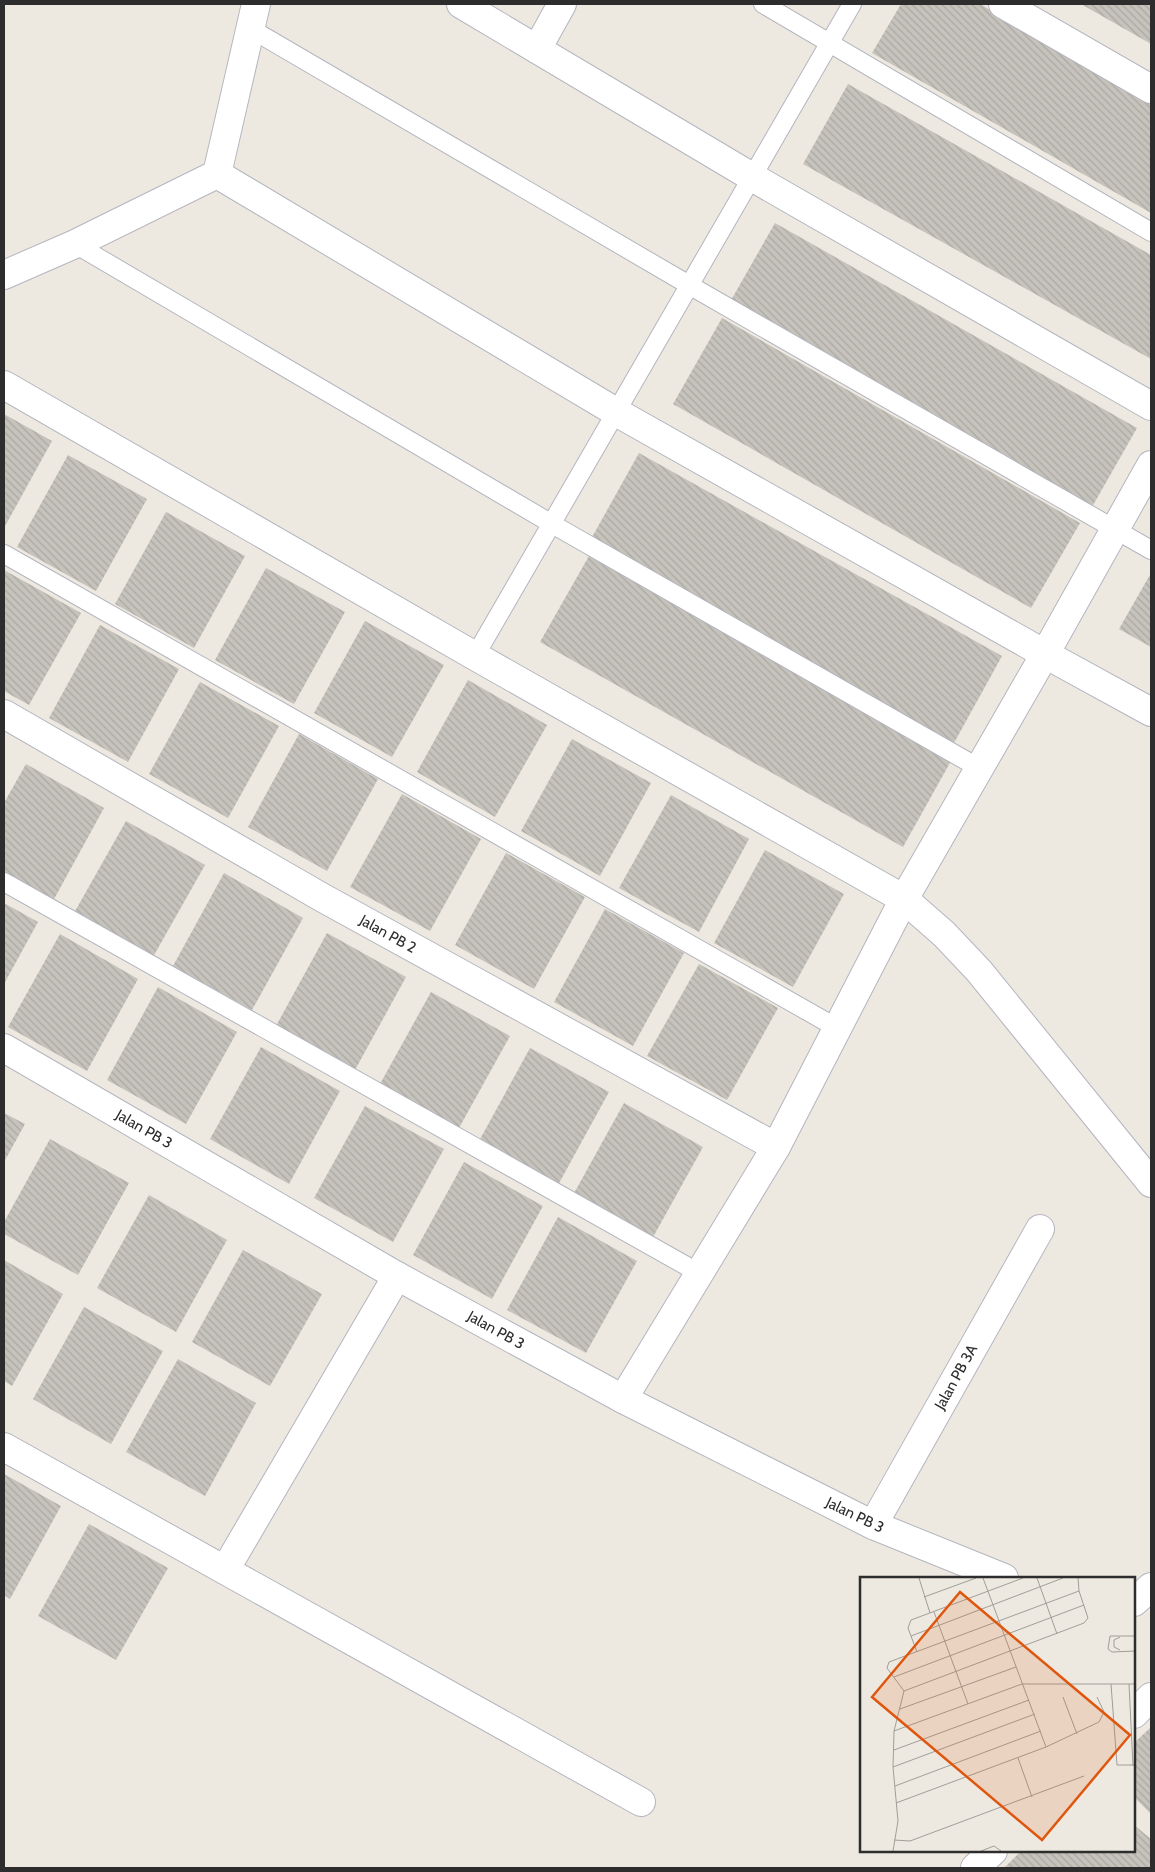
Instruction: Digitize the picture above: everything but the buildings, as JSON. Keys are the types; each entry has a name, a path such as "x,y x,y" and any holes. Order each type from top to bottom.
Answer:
{"street":[{"path":"461,4 752,177 1151,406"},
{"path":"537,49 562,4"},
{"path":"1003,4 1151,90"},
{"path":"217,174 254,16"},
{"path":"4,274 75,244 217,174"},
{"path":"217,174 616,412 1151,712"},
{"path":"4,385 475,656 904,899 944,934 979,971 1151,1183"},
{"path":"623,1399 776,1147 904,899 1046,654 1151,465"},
{"name":"Jalan PB 2","path":"4,714 323,898 776,1147"},
{"name":"Jalan PB 3","path":"4,1048 397,1276 623,1399 873,1525 1002,1577"},
{"name":"Jalan PB 3A","path":"873,1525 1040,1229"},
{"path":"225,1570 397,1276"},
{"path":"4,1447 641,1802"},
{"path":"1135,1601 1151,1587"},
{"path":"1135,1713 1151,1697"},
{"path":"975,1868 992,1852"}],"lane":[{"path":"762,4 1151,232"},
{"path":"475,656 852,4"},
{"path":"254,16 689,285 1151,550"},
{"path":"75,244 552,524 979,768"},
{"path":"4,554 837,1028"},
{"path":"4,882 699,1273"}]}
